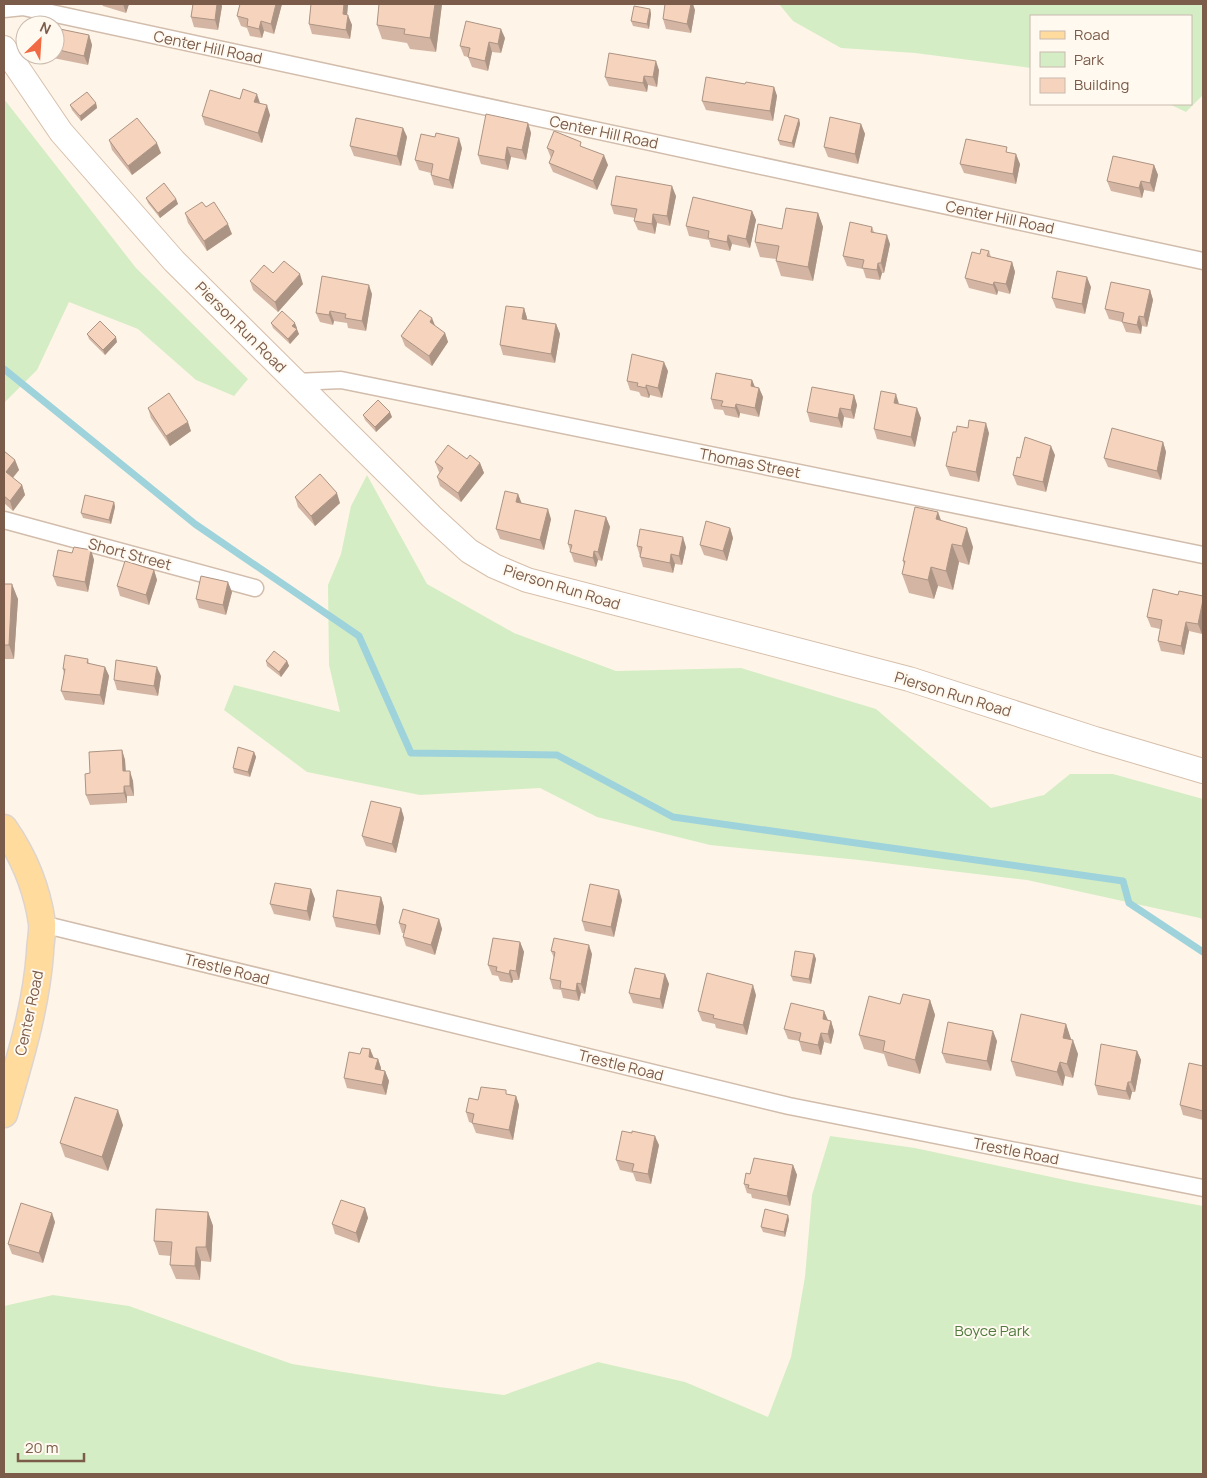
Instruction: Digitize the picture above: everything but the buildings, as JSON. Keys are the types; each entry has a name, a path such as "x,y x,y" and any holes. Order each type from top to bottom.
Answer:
{"main road":[{"name":"Center Road","path":"4,828 18,849 33,885 42,924 38,980 4,1114"}],"street":[{"name":"Center Hill Road","path":"4,9 23,7 1203,261"},
{"name":"Pierson Run Road","path":"4,48 61,132 162,247 432,518 469,551 494,566 528,580 909,679 1095,739 1203,771"},
{"name":"Thomas Street","path":"296,382 341,380 1203,555"},
{"name":"Short Street","path":"4,520 255,588"},
{"name":"Trestle Road","path":"42,924 789,1106 1203,1188"}],"green space":[{"path":"779,4 1203,4 1203,95 1186,112 1171,105 1192,105 1192,15 1030,15 1030,68 915,53 841,48 793,21"},
{"path":"4,99 136,268 248,379 234,396 196,380 138,329 69,302 37,370 4,403"},
{"path":"367,475 427,584 514,633 616,671 741,668 876,709 991,808 1044,795 1070,774 1113,774 1203,799 1203,921 1200,918 1027,880 710,845 597,817 540,788 420,795 307,772 224,710 234,685 340,712 329,665 328,585 341,554 351,506"},
{"name":"Boyce Park","path":"830,1136 915,1148 1075,1182 1203,1206 1203,1474 4,1474 4,1306 53,1295 129,1306 292,1364 504,1395 598,1362 685,1382 768,1417 791,1357 805,1277 812,1195"}],"waterway":[{"path":"4,369 195,524 359,636 411,753 557,755 673,817 1123,881 1129,903 1203,952"}]}
